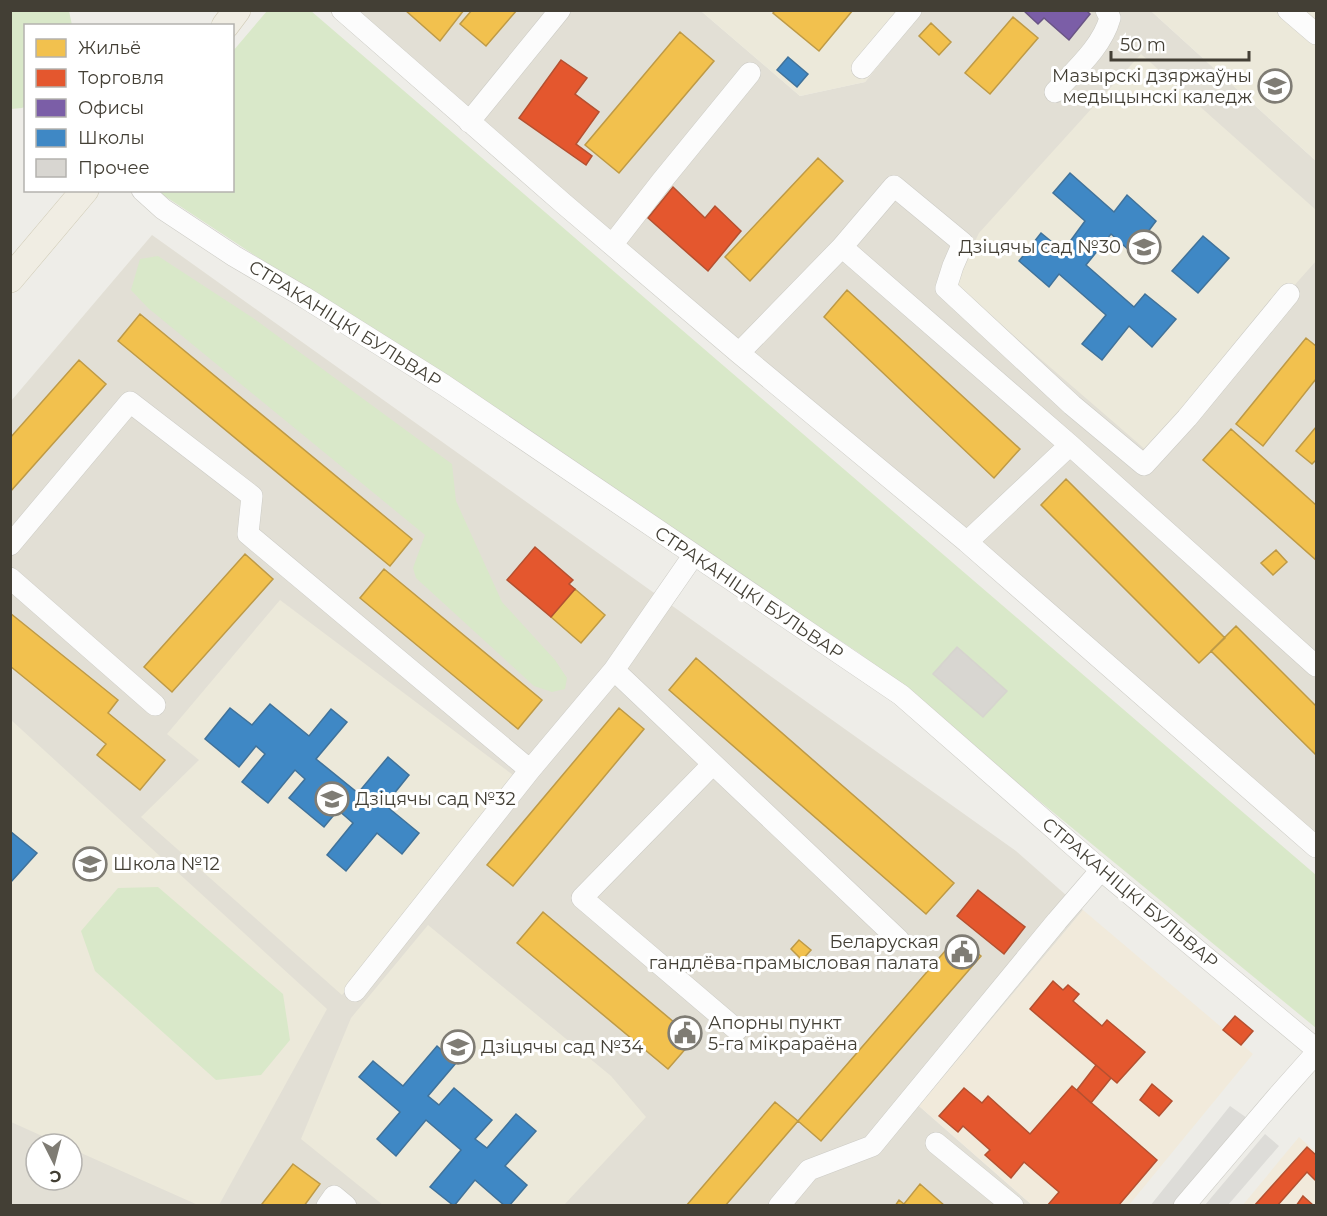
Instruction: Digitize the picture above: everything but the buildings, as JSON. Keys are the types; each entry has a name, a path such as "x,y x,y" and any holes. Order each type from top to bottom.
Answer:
{"main road":[{"path":"226,24 237,10"},
{"path":"10,279 84,192"}],"street":[{"path":"342,10 739,353 968,542 1317,847"},
{"path":"469,122 560,10"},
{"path":"862,68 911,10"},
{"path":"1055,92 1106,33 1110,18 1106,10"},
{"path":"1288,10 1317,34"},
{"path":"612,245 750,73"},
{"path":"739,353 842,247 894,186 963,243 946,288 1072,405 1144,465 1187,418 1289,294"},
{"name":"СТРАКАНІЦКІ БУЛЬВАР","path":"144,192 164,209 234,256 444,385 901,695 1101,870 1317,1051"},
{"path":"842,247 1070,445 1317,666"},
{"path":"10,545 130,402 252,496 248,534 530,770"},
{"path":"968,542 1070,445"},
{"path":"355,991 530,770 614,670 693,556"},
{"path":"10,578 155,705"},
{"path":"614,670 899,940"},
{"path":"712,764 582,898 737,1030"},
{"path":"779,1206 809,1170 872,1146 1101,870"},
{"path":"1184,1206 1317,1051"},
{"path":"936,1143 1013,1206"},
{"path":"327,1206 334,1196 346,1206"}],"shaded area":[{"path":"354,11 701,11 800,96 865,82 923,11 1151,11 1316,161 1316,836"},
{"path":"701,11 923,11 865,82 800,96"},
{"name":"Мазырскі дзяржаўны медыцынскі каледж","path":"1151,11 1316,11 1316,161"},
{"name":"Дзіцячы сад №30","path":"1141,54 1316,210 1316,261 1147,451 954,284 979,233"},
{"path":"152,235 1016,851 1083,910 919,1106 1032,1205 11,1206 11,401"},
{"name":"Дзіцячы сад №32","path":"280,600 521,781 342,995 141,817 199,760 167,734"},
{"name":"Школа №12","path":"10,719 327,1009 219,1205 198,1205 84,1154 84,1132 33,1132 11,1122"},
{"path":"1083,910 1253,1054 1129,1205 1032,1205 919,1106"},
{"name":"Дзіцячы сад №34","path":"428,925 611,1076 646,1117 564,1205 383,1205 301,1139 351,1018"},
{"path":"1230,1106 1247,1118 1175,1205 1150,1206"},
{"path":"1265,1134 1279,1146 1228,1205 1205,1205"},
{"path":"1299,1137 1316,1152 1316,1205 1242,1206"}],"green space":[{"path":"10,11 69,11 72,24 24,24 24,107 11,109"},
{"path":"267,11 311,11 1316,875 1316,1028 859,653 159,192 234,192 234,50"},
{"path":"158,256 253,318 452,464 456,501 502,602 555,660 567,678 565,689 552,692 534,686 416,578 413,568 425,535 148,308 131,290 140,259"},
{"path":"158,887 283,994 290,1040 261,1075 216,1080 95,971 81,931 118,888"}],"place":[{"name":"Мазырскі дзяржаўны медыцынскі каледж","path":"1275,86"},
{"name":"Дзіцячы сад №30","path":"1144,247"},
{"name":"Дзіцячы сад №32","path":"332,799"},
{"name":"Школа №12","path":"90,864"},
{"name":"Беларуская гандлёва-прамысловая палата","path":"962,952"},
{"name":"Апорны пункт 5-га мікрараёна","path":"685,1033"},
{"name":"Дзіцячы сад №34","path":"458,1047"}]}
